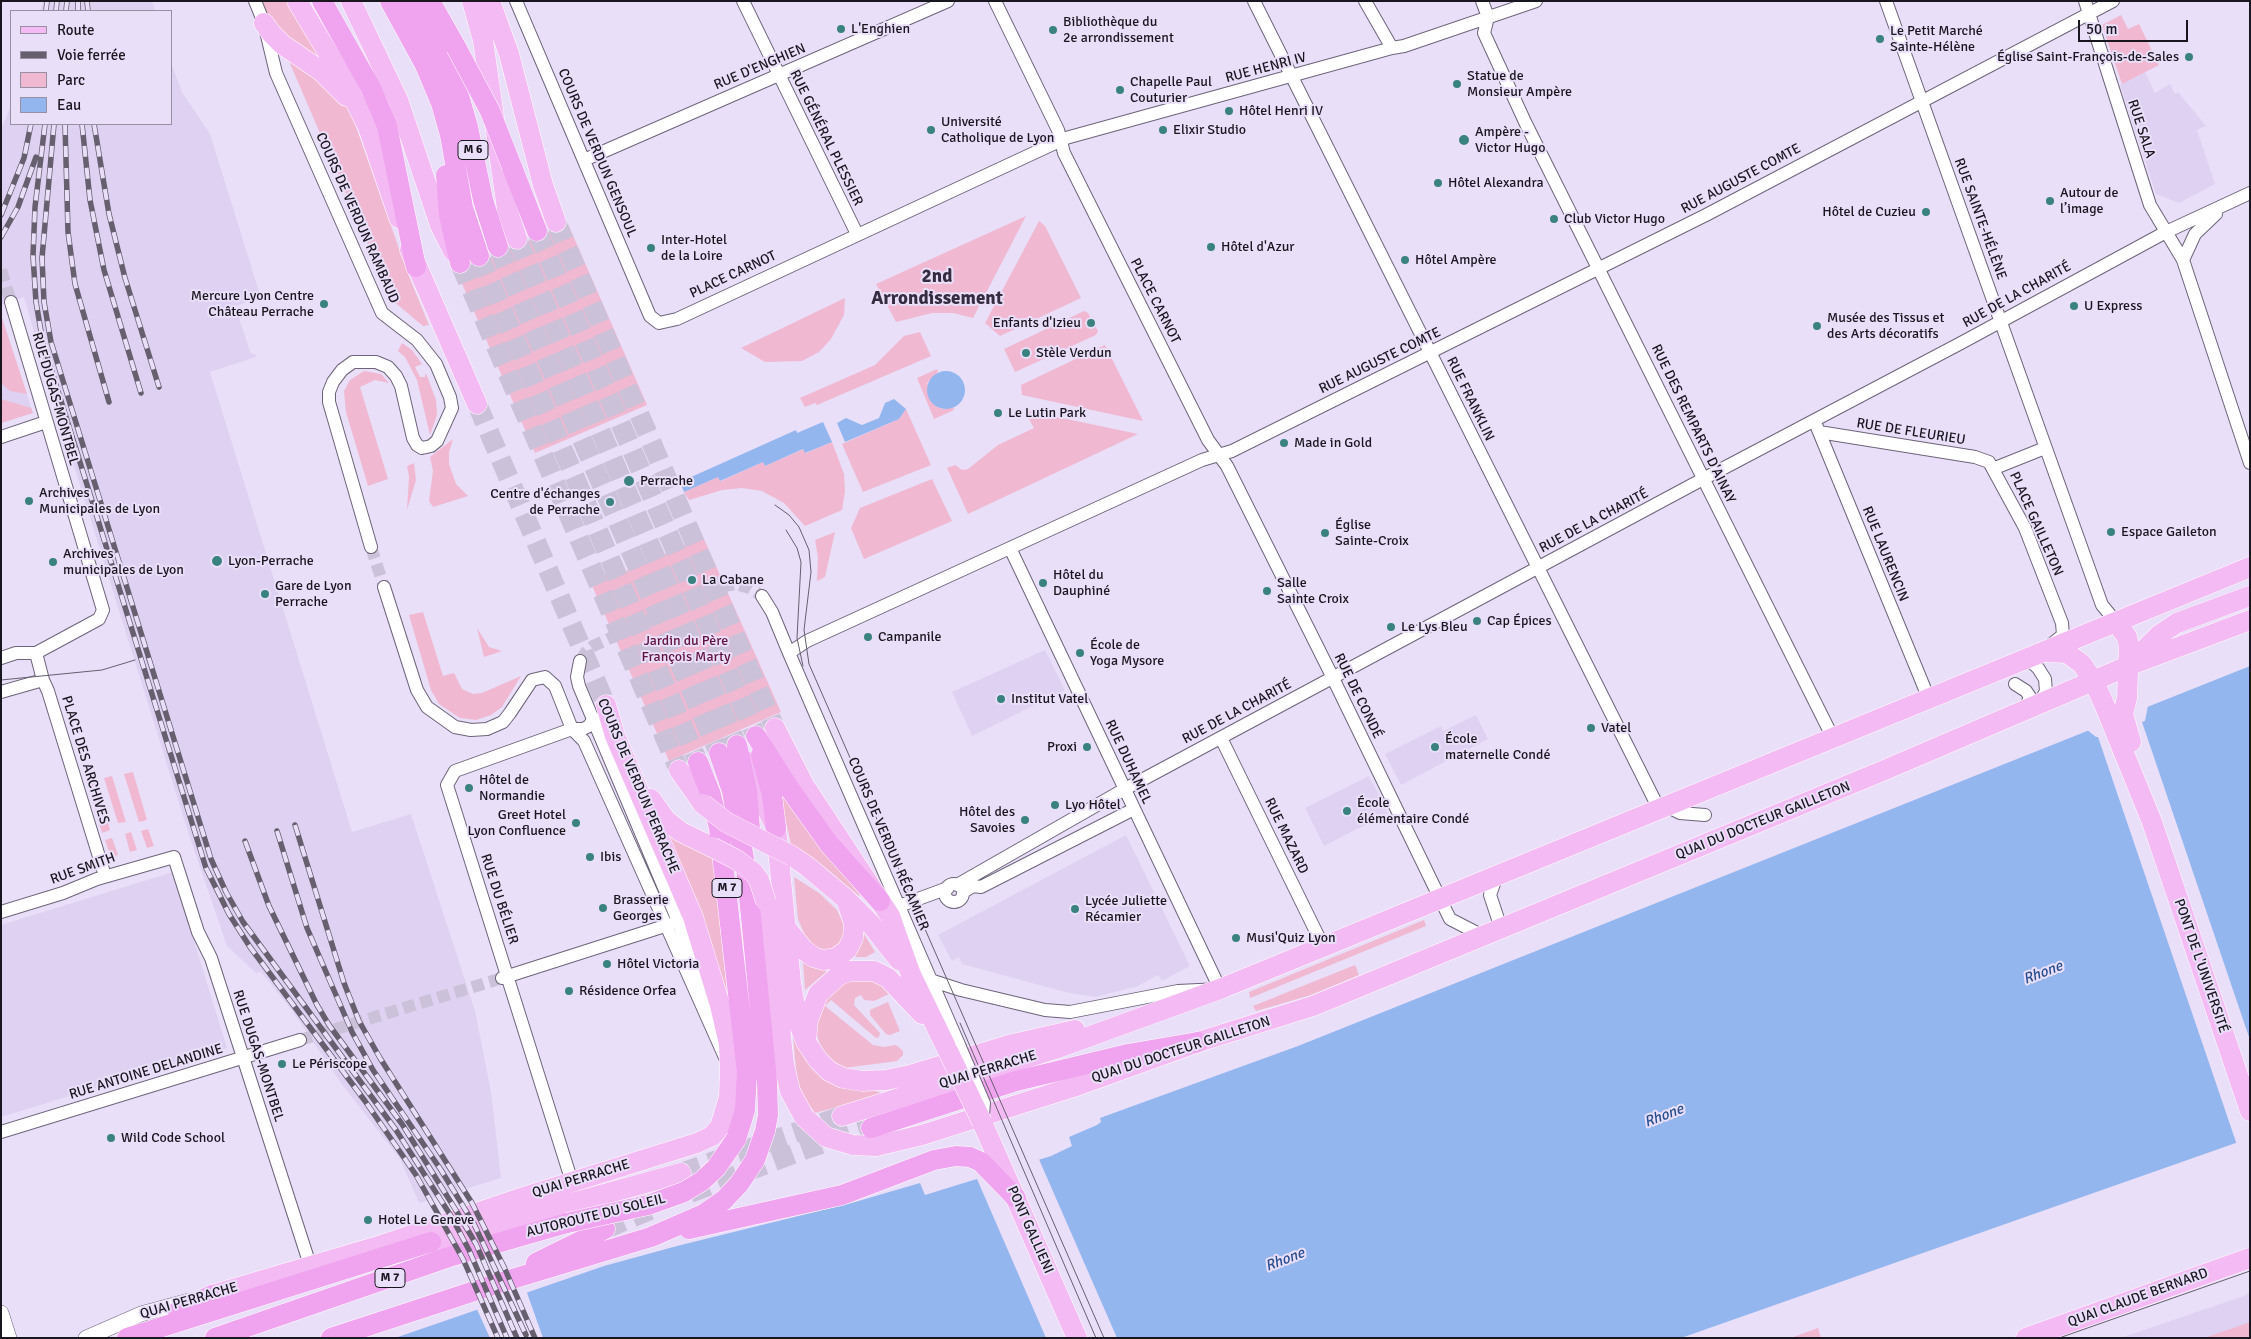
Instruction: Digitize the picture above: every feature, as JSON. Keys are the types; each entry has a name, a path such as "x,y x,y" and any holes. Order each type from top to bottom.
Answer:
{"highway":[{"path":"322,1 352,54 387,126 416,267"},
{"name":"M 6","path":"390,1 433,60 463,110 483,200 498,247"},
{"name":"M 6","path":"412,1 433,60 450,135 463,208 479,256"},
{"path":"430,1 480,90 498,129 537,231"},
{"path":"442,103 449,215 460,263"},
{"path":"776,828 772,795 756,736 789,788 829,844 889,903"},
{"path":"737,745 747,790 751,822 747,876"},
{"name":"M 7","path":"331,1338 499,1283 651,1238 704,1214 724,1200 740,1184 755,1160 765,1131 768,1109 768,1081 747,876 732,791 719,754"},
{"name":"AUTOROUTE DU SOLEIL","path":"214,1338 449,1257 567,1223 648,1205 684,1192 710,1175 729,1153 736,1139 745,1110 747,1072 720,836 711,794 698,762"},
{"path":"871,1128 1016,1081 1128,1054 1198,1042"},
{"path":"651,1238 842,1195 945,1157 963,1155 975,1159 988,1169 1016,1198"},
{"path":"499,1283 605,1229"},
{"path":"127,1338 431,1242"},
{"path":"122,1338 212,1295"}],"main road":[{"path":"297,1 345,80 373,139 416,267 477,404"},
{"path":"351,1 398,100 440,225 460,263"},
{"path":"472,1 483,40 507,209 517,239"},
{"path":"490,1 509,54 543,185 556,222"},
{"path":"264,23 283,45 331,80 360,112"},
{"path":"737,745 776,828 795,1010 806,1042 818,1060 830,1071 843,1078 862,1081 886,1080 910,1075 1009,1045 1096,1026 1133,1021 1220,989 1441,901 1662,808 2250,568"},
{"name":"QUAI DU DOCTEUR GAILLETON","path":"2128,666 2159,635 2177,623 2250,596"},
{"name":"QUAI DU DOCTEUR GAILLETON","path":"600,712 658,811 681,832 737,860 754,873 759,880 766,902 784,1064 790,1091 804,1117 826,1137 853,1145 876,1146 914,1137 1073,1087 1198,1042 1313,1006 2031,709 2128,666 2250,620"},
{"path":"2116,622 2127,637 2128,666"},
{"path":"2035,656 2067,653 2082,664 2094,682"},
{"name":"PONT DE L'UNIVERSITÉ","path":"2117,717 2128,666"},
{"name":"PONT DE L'UNIVERSITÉ","path":"2094,682 2117,717 2250,1111"},
{"name":"QUAI PERRACHE","path":"212,1295 382,1245 697,1143 712,1136 720,1128 725,1117 730,1068 729,1044 720,1005 693,917 615,736 600,712"},
{"path":"775,728 804,785 889,903 890,916 921,978 938,1032"},
{"path":"679,770 703,804 726,822 792,856 808,867 869,922 921,978"},
{"path":"786,928 800,946 813,957 823,960 836,958 847,950 853,938 854,924 846,900"},
{"path":"806,1042 808,1020 818,994 839,975 856,970 874,972 888,978 938,1032"},
{"name":"QUAI PERRACHE","path":"842,1116 1055,1049 1133,1021"},
{"name":"PONT GALLIENI","path":"938,1032 954,1049 982,1122 1077,1338"},
{"name":"QUAI PERRACHE","path":"382,1245 431,1242 681,1172"},
{"name":"QUAI CLAUDE BERNARD","path":"2026,1338 2250,1258"}],"street":[{"name":"COURS DE VERDUN RAMBAUD","path":"255,1 264,23 276,73 382,313 417,340 436,364 451,403 452,408 448,421 437,441 431,446 422,448 417,445 413,438 401,386 396,376 388,367 376,362 353,362 342,370 333,382 329,392 329,402 371,547"},
{"name":"COURS DE VERDUN GENSOUL","path":"516,1 650,316"},
{"name":"RUE GÉNÉRAL PLESSIER","path":"743,1 857,234"},
{"name":"RUE D'ENGHIEN","path":"584,160 948,1"},
{"path":"995,1 1058,130 1060,140"},
{"name":"RUE FRANKLIN","path":"1254,1 1538,568 1662,808"},
{"path":"1365,1 1392,48"},
{"path":"1482,1 1488,17"},
{"name":"RUE HENRI IV","path":"1060,140 1404,46 1536,1"},
{"name":"RUE SAINTE-HÉLÈNE","path":"1886,1 2002,321 2045,448"},
{"name":"RUE AUGUSTE COMTE","path":"1219,455 1232,451 1718,209 1921,101 2086,8 2113,1"},
{"name":"RUE SALA","path":"2086,8 2150,205 2183,260 2250,463"},
{"name":"RUE DES REMPARTS D'AINAY","path":"1488,17 1484,33 1526,124 1833,738"},
{"name":"PLACE CARNOT","path":"650,316 659,323 676,319 1060,140 1064,153 1204,432 1219,455"},
{"name":"RUE DE LA CHARITÉ","path":"956,888 1124,789 1703,479 1816,426 2002,321 2166,232 2250,193"},
{"path":"2183,260 2195,234 2228,204"},
{"name":"RUE DUGAS-MONTBEL","path":"11,302 103,610 99,619 36,653"},
{"path":"1,437 46,422"},
{"name":"RUE DE FLEURIEU","path":"1816,426 1984,459 1995,468"},
{"name":"RUE LAURENCIN","path":"1816,426 1929,699"},
{"path":"2045,448 2102,605 2116,622"},
{"name":"PLACE GAILLETON","path":"2035,656 2063,634 2062,623 2024,528 1995,468 2045,448"},
{"path":"790,653 807,641 1202,460 1219,455"},
{"name":"RUE DE CONDÉ","path":"1219,455 1227,466 1333,678 1450,919 1492,932"},
{"name":"RUE DUHAMEL","path":"1010,548 1220,989"},
{"path":"384,586 417,690 427,707 436,715 455,726 471,730 487,729 503,722 532,680 541,677 550,680 572,730 584,741 730,1068"},
{"name":"COURS DE VERDUN RÉCAMIER","path":"762,596 772,612 790,653 889,903"},
{"path":"1,658 16,653 36,653"},
{"name":"PLACE DES ARCHIVES","path":"36,653 105,876"},
{"path":"2031,709 2046,691 2046,679 2038,668 2035,656"},
{"name":"COURS DE VERDUN PERRACHE","path":"580,661 577,677 579,686 600,712 711,1008 730,1068"},
{"path":"1,692 43,680"},
{"path":"558,695 563,686 571,684 579,686"},
{"path":"2015,684 2026,691 2030,697 2031,709"},
{"name":"RUE DU BÉLIER","path":"572,1182 505,977 447,785 455,771 572,730 589,726 600,712"},
{"name":"RUE MAZARD","path":"1221,738 1324,948"},
{"name":"QUAI DU DOCTEUR GAILLETON","path":"1662,808 1680,813 1705,815"},
{"name":"RUE DE LA CHARITÉ","path":"889,903 956,888 981,887 1134,809"},
{"name":"RUE DUGAS-MONTBEL","path":"174,857 198,932 211,958 310,1265"},
{"name":"RUE SMITH","path":"1,912 63,893 105,876 174,857"},
{"path":"1492,932 1490,895 1496,878"},
{"path":"505,977 678,921"},
{"path":"921,978 961,990 1037,1008 1070,1012 1178,991 1220,989"},
{"path":"921,978 954,1049"},
{"name":"RUE ANTOINE DELANDINE","path":"1,1132 300,1040"},
{"name":"QUAI PERRACHE","path":"86,1338 141,1314 212,1295"},
{"path":"1,1313 9,1338"}],"shaded area":[{"path":"43,1 152,1 155,10 40,10"},
{"path":"172,66 182,92 210,134 261,298 235,306 251,354 255,354 256,357 210,372 352,832 411,814 475,1011 491,1092 501,1178 419,1203 400,1159 341,1083 291,1009 261,972 256,973 227,946 188,832 54,402 24,297 1,305 1,130 10,108 10,125 172,125"},
{"path":"2145,72 2155,93 2170,84 2175,94 2178,92 2206,126 2197,130 2215,184 2179,203 2156,194 2120,85"},
{"path":"1,315 33,413 1,423"},
{"name":"Institut Vatel","path":"1045,650 1065,690 972,736 952,692"},
{"name":"École maternelle Condé","path":"1476,715 1488,739 1401,785 1385,754 1441,726 1443,731"},
{"name":"École élémentaire Condé","path":"1369,776 1388,813 1324,846 1305,808"},
{"name":"Lycée Juliette Récamier","path":"1126,835 1190,966 1162,981 1158,975 1138,986 1095,997 1065,992 962,964 959,957 952,961 938,935"},
{"path":"173,872 227,1048 1,1117 1,925"},
{"path":"2250,1292 2250,1338 2120,1338 2244,1296"}],"green space":[{"path":"261,1 288,1 324,59 309,55 270,24"},
{"path":"2121,15 2128,29 2139,24 2159,65 2122,84 2102,25"},
{"path":"288,59 339,94 349,107 408,274 429,325 423,326 392,300"},
{"path":"1026,216 973,318 953,313 932,313 896,322 876,284"},
{"path":"1039,221 1045,226 1081,298 1000,336 985,323"},
{"path":"568,224 647,405 535,453 457,272"},
{"path":"845,298 844,315 831,339 819,352 802,361 765,362 741,348"},
{"path":"1084,311 1088,313 1098,331 1096,335 1015,372 1004,349"},
{"path":"1,315 27,394 10,391 1,383"},
{"path":"920,332 931,356 817,405 815,403 805,407 800,398 875,365 904,336"},
{"path":"402,343 412,350 422,364 415,367 420,377 425,377 426,373 436,400 437,415 430,435 417,380 405,357 398,351"},
{"path":"1105,345 1143,421 1022,395 1021,385"},
{"path":"937,369 938,372 927,383 936,406 943,409 953,407 954,410 934,419 917,378"},
{"path":"364,371 381,374 389,383 375,380 360,387 388,479 368,486 346,412 344,391 350,380"},
{"path":"1,399 31,408 33,413 1,423"},
{"path":"906,409 931,465 863,492 842,444 899,419"},
{"path":"1024,410 1138,434 968,514 947,468 955,465 962,470 968,469 998,445 1034,428"},
{"path":"453,439 449,452 449,464 456,484 468,496 433,507 429,501 433,471 430,457"},
{"path":"832,442 844,474 845,491 842,510 805,526 784,503 762,491 742,488 722,490 689,500 684,492 718,477 721,481 763,462 765,466 804,449 806,453"},
{"path":"414,463 416,480 407,510 409,476 407,466"},
{"path":"932,479 952,521 864,559 851,528 860,508"},
{"path":"835,532 825,577 817,581 818,557 815,540"},
{"name":"Jardin du Père François Marty","path":"703,537 781,712 669,761 590,581 612,571 615,576"},
{"path":"423,612 443,676 454,673 462,689 473,694 482,693 521,676 502,707 491,715 476,720 460,718 439,704 431,690 409,615"},
{"path":"477,628 489,647 502,651 484,657"},
{"path":"133,772 147,820 139,822 124,774"},
{"path":"112,776 126,822 118,823 104,778"},
{"path":"97,782 110,830 102,833 88,784"},
{"path":"778,788 859,896 820,863 791,844"},
{"path":"660,827 713,859 730,1021"},
{"path":"148,829 154,846 147,848 141,831"},
{"path":"131,832 137,850 130,852 125,834"},
{"path":"112,838 118,855 111,857 105,840"},
{"path":"794,877 819,893 837,910 845,928 844,938 840,945 826,952 813,946 806,938 798,919"},
{"path":"1424,920 1426,926 1250,998 1249,992"},
{"path":"864,934 875,952 866,957 853,957"},
{"path":"803,961 825,969 826,972 805,990"},
{"path":"1355,965 1359,975 1311,995 1256,1011 1253,1006"},
{"path":"865,977 895,991 874,1001 864,1000 861,995 855,998 854,1005 880,1033 879,1037 876,1038 831,1000 825,1006 873,1045 884,1047 896,1045 903,1051 903,1055 897,1061 844,1068 829,1058 820,1045 815,1028 817,1009 838,984"},
{"path":"888,1002 900,1031 890,1035 886,1034 870,1015 870,1010"},
{"path":"793,1037 795,1037 805,1060 815,1070 884,1094 815,1113 804,1098 797,1079"},
{"path":"2250,1322 2250,1338 2204,1338 2245,1324"},
{"path":"1818,1328 1821,1338 1791,1338"}],"water":[{"path":"946,371 960,376 965,390 960,404 946,409 932,404 927,390 932,376"},
{"path":"894,399 906,409 899,419 845,442 837,423 846,418 862,425 879,418 885,403"},
{"path":"823,422 832,442 805,453 803,449 765,466 763,462 720,481 718,477 684,492 680,482 796,430 797,433"},
{"name":"Rhone","path":"2250,666 2250,1138 1681,1338 395,1338 604,1266 855,1202 920,1183 925,1195 1051,1156 1072,1146 1069,1137 1097,1125 1101,1122 1100,1118 1298,1046"}],"pier":[{"path":"2148,706 2145,721 2142,722 2250,1040 2250,1140 2237,1145 2098,737 2086,729"},
{"path":"1038,1157 1117,1338 1046,1338 977,1179 974,1178"},
{"path":"526,1290 543,1338 490,1338 476,1307"}],"tunnel":[{"path":"556,222 775,728"},
{"path":"537,231 756,736"},
{"path":"517,239 737,745"},
{"path":"498,247 719,753"},
{"path":"479,256 698,762"},
{"path":"460,263 679,770"},
{"path":"1,270 11,302"},
{"path":"477,404 606,705"},
{"path":"371,547 384,587"},
{"path":"580,661 593,646 724,586 735,584 750,588 762,596"},
{"path":"300,1040 502,978"},
{"path":"681,1173 842,1116"},
{"path":"690,1193 806,1149 871,1128"},
{"path":"605,1229 650,1210"}],"tram line":[{"path":"775,505 789,515 799,527 809,550 811,572 804,630 809,664 1104,1338"},
{"path":"786,530 797,548 801,562 797,638 803,666"},
{"path":"1,680 102,670 135,660"},
{"path":"960,1023 1096,1338"},
{"path":"2059,1338 2250,1271"}],"railway":[{"path":"46,10 47,1"},
{"path":"56,10 57,1"},
{"path":"66,10 67,1"},
{"path":"78,1 78,10"},
{"path":"87,1 88,10"},
{"path":"1,215 24,158 31,125"},
{"path":"45,125 35,207 33,256 36,302 43,343 206,868 229,914 250,947 365,1101 416,1175 463,1259 498,1338"},
{"path":"54,125 42,258 44,302 51,342 211,859 226,892 243,922 396,1130 451,1216 469,1250 507,1338"},
{"path":"65,125 68,232 75,284 109,402"},
{"path":"82,125 90,200 104,270 141,393"},
{"path":"94,125 109,214 125,278 159,387"},
{"path":"1,237 18,207 36,157"},
{"path":"295,825 344,983 359,1021 380,1058 472,1203 504,1267 535,1338"},
{"path":"277,831 307,928 352,1032 373,1070 441,1170 474,1224 526,1335"},
{"path":"245,841 269,906 317,1005 329,1025 402,1124 457,1212 476,1244 517,1338"}],"place":[{"name":"L'Enghien","path":"841,29"},
{"name":"Bibliothèque du 2e arrondissement","path":"1053,30"},
{"name":"Le Petit Marché Sainte-Hélène","path":"1880,39"},
{"name":"Église Saint-François-de-Sales","path":"2189,57"},
{"name":"Statue de Monsieur Ampère","path":"1457,84"},
{"name":"Chapelle Paul Couturier","path":"1120,90"},
{"name":"Hôtel Henri IV","path":"1229,111"},
{"name":"Université Catholique de Lyon","path":"931,130"},
{"name":"Elixir Studio","path":"1163,130"},
{"name":"Ampère - Victor Hugo","path":"1464,140"},
{"name":"Hôtel Alexandra","path":"1438,183"},
{"name":"Autour de l’image","path":"2050,201"},
{"name":"Hôtel de Cuzieu","path":"1926,212"},
{"name":"Club Victor Hugo","path":"1554,219"},
{"name":"Hôtel d'Azur","path":"1211,247"},
{"name":"Inter-Hotel de la Loire","path":"651,248"},
{"name":"Hôtel Ampère","path":"1405,260"},
{"name":"Mercure Lyon Centre Château Perrache","path":"324,304"},
{"name":"U Express","path":"2074,306"},
{"name":"Enfants d'Izieu","path":"1091,323"},
{"name":"Musée des Tissus et des Arts décoratifs","path":"1817,326"},
{"name":"Stèle Verdun","path":"1026,353"},
{"name":"Le Lutin Park","path":"998,413"},
{"name":"Made in Gold","path":"1284,443"},
{"name":"Perrache","path":"629,481"},
{"name":"Archives Municipales de Lyon","path":"29,501"},
{"name":"Centre d'échanges de Perrache","path":"610,502"},
{"name":"Espace Gaileton","path":"2111,532"},
{"name":"Église Sainte-Croix","path":"1325,533"},
{"name":"Lyon-Perrache","path":"217,561"},
{"name":"Archives municipales de Lyon","path":"53,562"},
{"name":"La Cabane","path":"692,580"},
{"name":"Hôtel du Dauphiné","path":"1043,583"},
{"name":"Salle Sainte Croix","path":"1267,591"},
{"name":"Gare de Lyon Perrache","path":"265,594"},
{"name":"Cap Épices","path":"1477,621"},
{"name":"Le Lys Bleu","path":"1391,627"},
{"name":"Campanile","path":"868,637"},
{"name":"École de Yoga Mysore","path":"1080,653"},
{"name":"Institut Vatel","path":"1001,699"},
{"name":"Vatel","path":"1591,728"},
{"name":"Proxi","path":"1087,747"},
{"name":"École maternelle Condé","path":"1435,747"},
{"name":"Hôtel de Normandie","path":"469,788"},
{"name":"Lyo Hôtel","path":"1055,805"},
{"name":"École élémentaire Condé","path":"1347,811"},
{"name":"Hôtel des Savoies","path":"1025,820"},
{"name":"Greet Hotel Lyon Confluence","path":"576,823"},
{"name":"Ibis","path":"590,857"},
{"name":"Brasserie Georges","path":"603,908"},
{"name":"Lycée Juliette Récamier","path":"1075,909"},
{"name":"Musi'Quiz Lyon","path":"1236,938"},
{"name":"Hôtel Victoria","path":"607,964"},
{"name":"Résidence Orfea","path":"569,991"},
{"name":"Le Périscope","path":"282,1064"},
{"name":"Wild Code School","path":"111,1138"},
{"name":"Hotel Le Geneve","path":"368,1220"}],"district":[{"name":"2nd Arrondissement","path":"937,288"}]}
